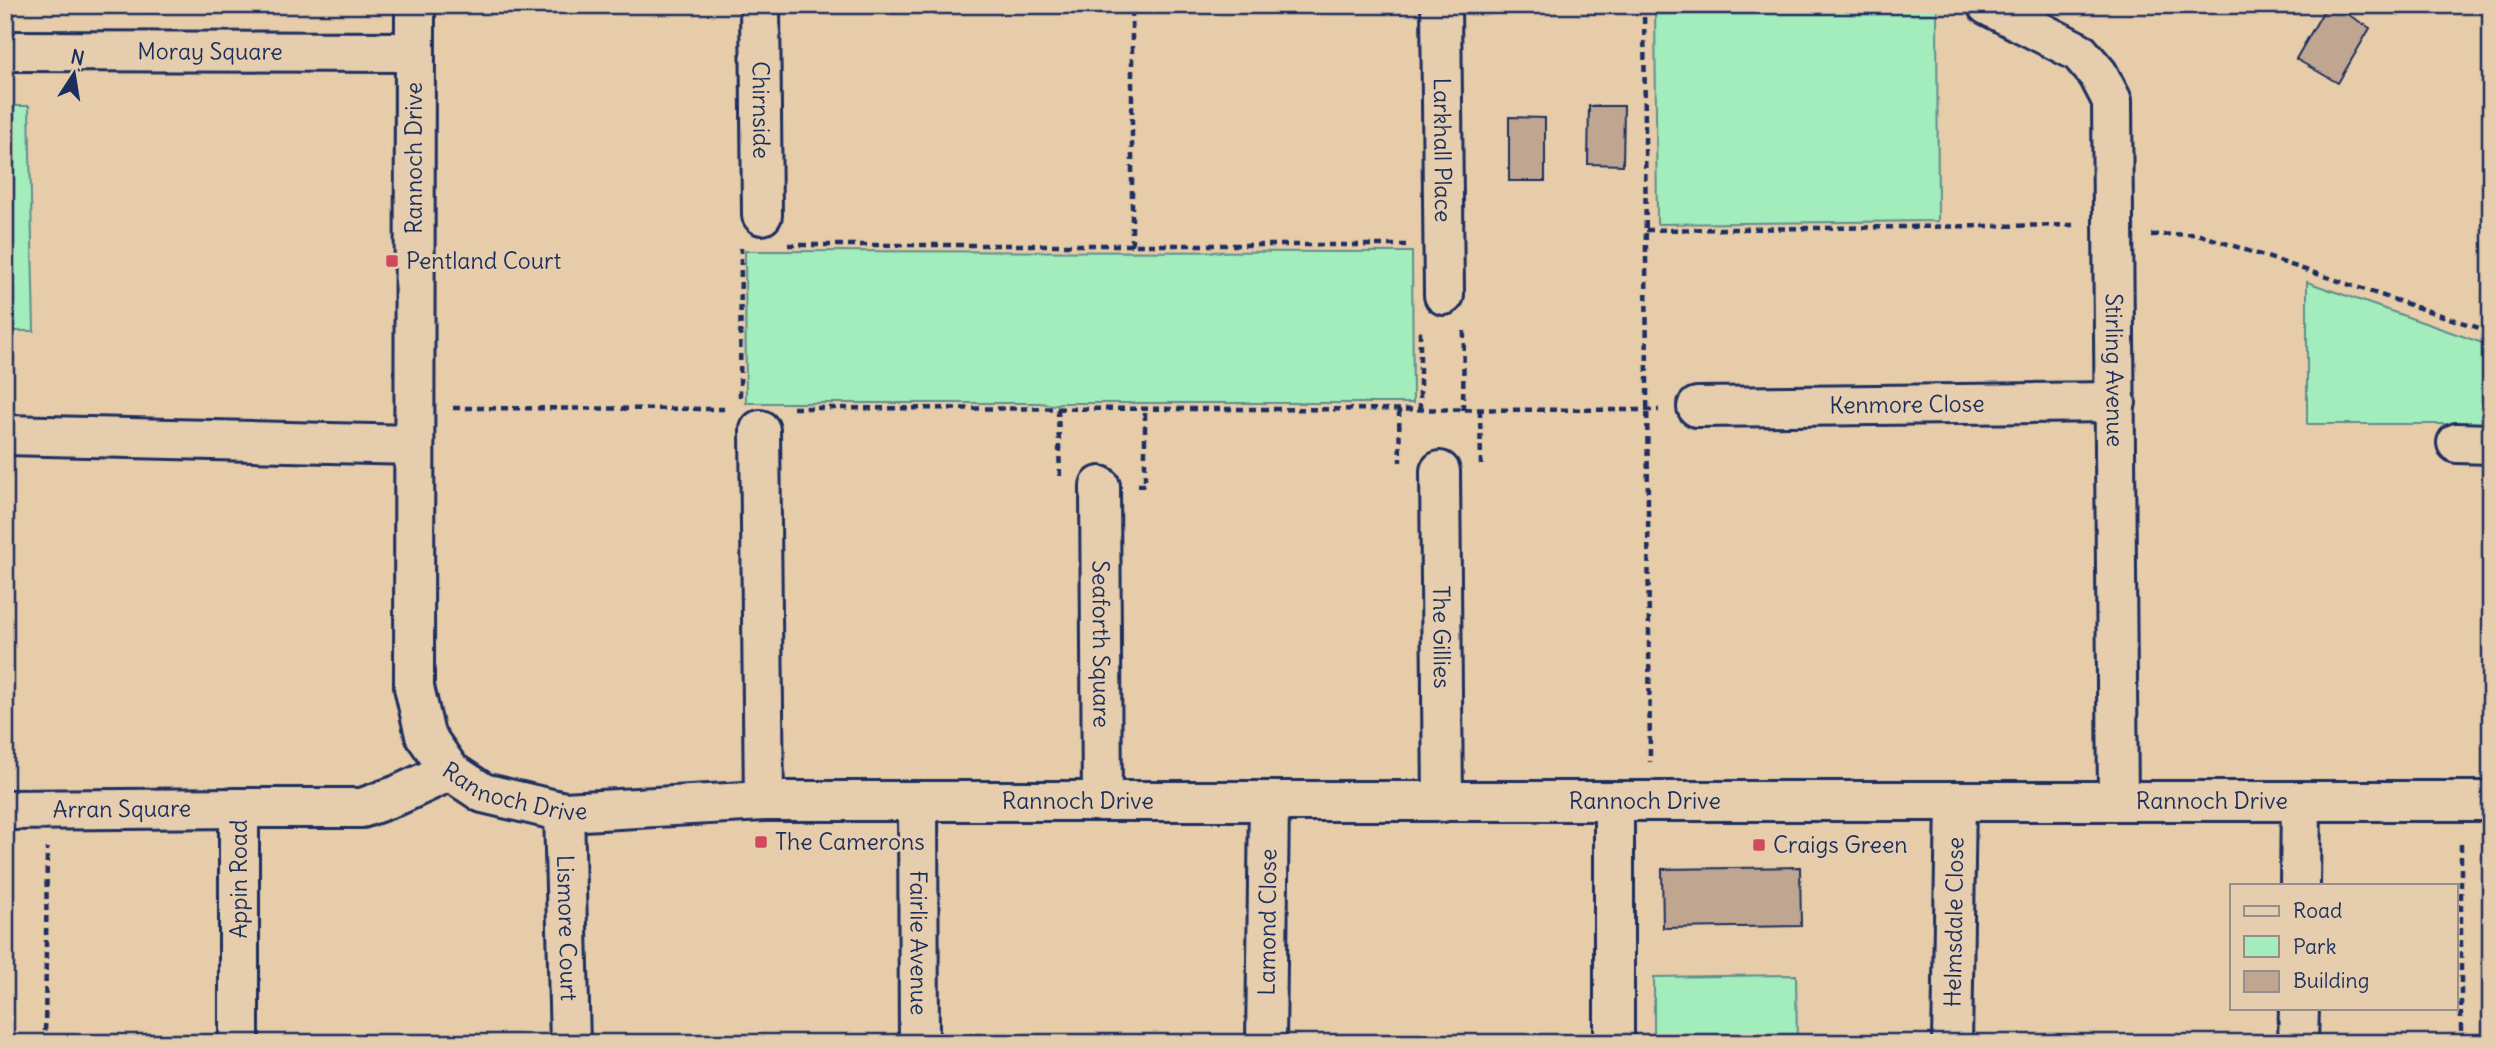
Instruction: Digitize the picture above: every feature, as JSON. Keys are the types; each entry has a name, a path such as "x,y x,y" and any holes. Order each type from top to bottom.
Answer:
{"street":[{"name":"Rannoch Drive","path":"415,5 414,687 425,735 450,771 483,793 564,812 764,801 2476,801"},
{"name":"Chirnside","path":"760,5 763,235"},
{"name":"Larkhall Place","path":"1441,5 1443,244 1454,307"},
{"name":"Stirling Avenue","path":"1987,5 2079,52 2098,74 2112,101 2118,802"},
{"name":"Moray Square","path":"5,51 414,52"},
{"name":"Kenmore Close","path":"1697,407 2116,402"},
{"path":"764,801 774,419"},
{"path":"5,435 414,426"},
{"name":"The Gillies","path":"1440,471 1443,802"},
{"name":"Seaforth Square","path":"1100,486 1102,801"},
{"name":"Appin Road","path":"239,1043 239,808 362,808 450,771"},
{"name":"Fairlie Avenue","path":"918,801 919,1043"},
{"name":"Lamond Close","path":"1266,1043 1269,801"},
{"path":"1614,1043 1632,801"},
{"name":"Helmsdale Close","path":"1952,1043 1956,801"},
{"path":"2300,884 2301,802"},
{"name":"Arran Square","path":"5,810 239,808"},
{"name":"Lismore Court","path":"564,812 570,1043"},
{"path":"2298,1043 2299,1010"}],"path":[{"path":"1132,5 1132,245"},
{"path":"1632,801 1649,411 1644,5"},
{"path":"1646,230 2113,230 2198,234 2491,332"},
{"path":"414,426 740,409 741,245 763,235 1132,245 1443,244"},
{"path":"1454,307 1463,410"},
{"path":"774,419 1463,410 1649,411 1697,407"},
{"path":"2461,1043 2476,801"},
{"path":"45,1043 48,809"}],"green space":[{"path":"1655,5 1937,5 1938,221 1657,224"},
{"path":"5,106 29,106 34,331 5,331"},
{"path":"745,251 1412,252 1413,403 746,403"},
{"path":"2307,282 2491,346 2491,424 2307,424"},
{"path":"1796,975 1797,1043 1654,1043 1654,977"}],"building":[{"path":"2327,5 2332,5 2370,28 2338,83 2296,59"},
{"path":"1589,106 1624,106 1623,165 1588,164"},
{"path":"1509,117 1545,118 1545,181 1509,181"},
{"path":"1800,867 1801,926 1663,928 1662,869"}],"place":[{"name":"Pentland Court","path":"392,261"},
{"name":"The Camerons","path":"761,842"},
{"name":"Craigs Green","path":"1759,845"}]}
